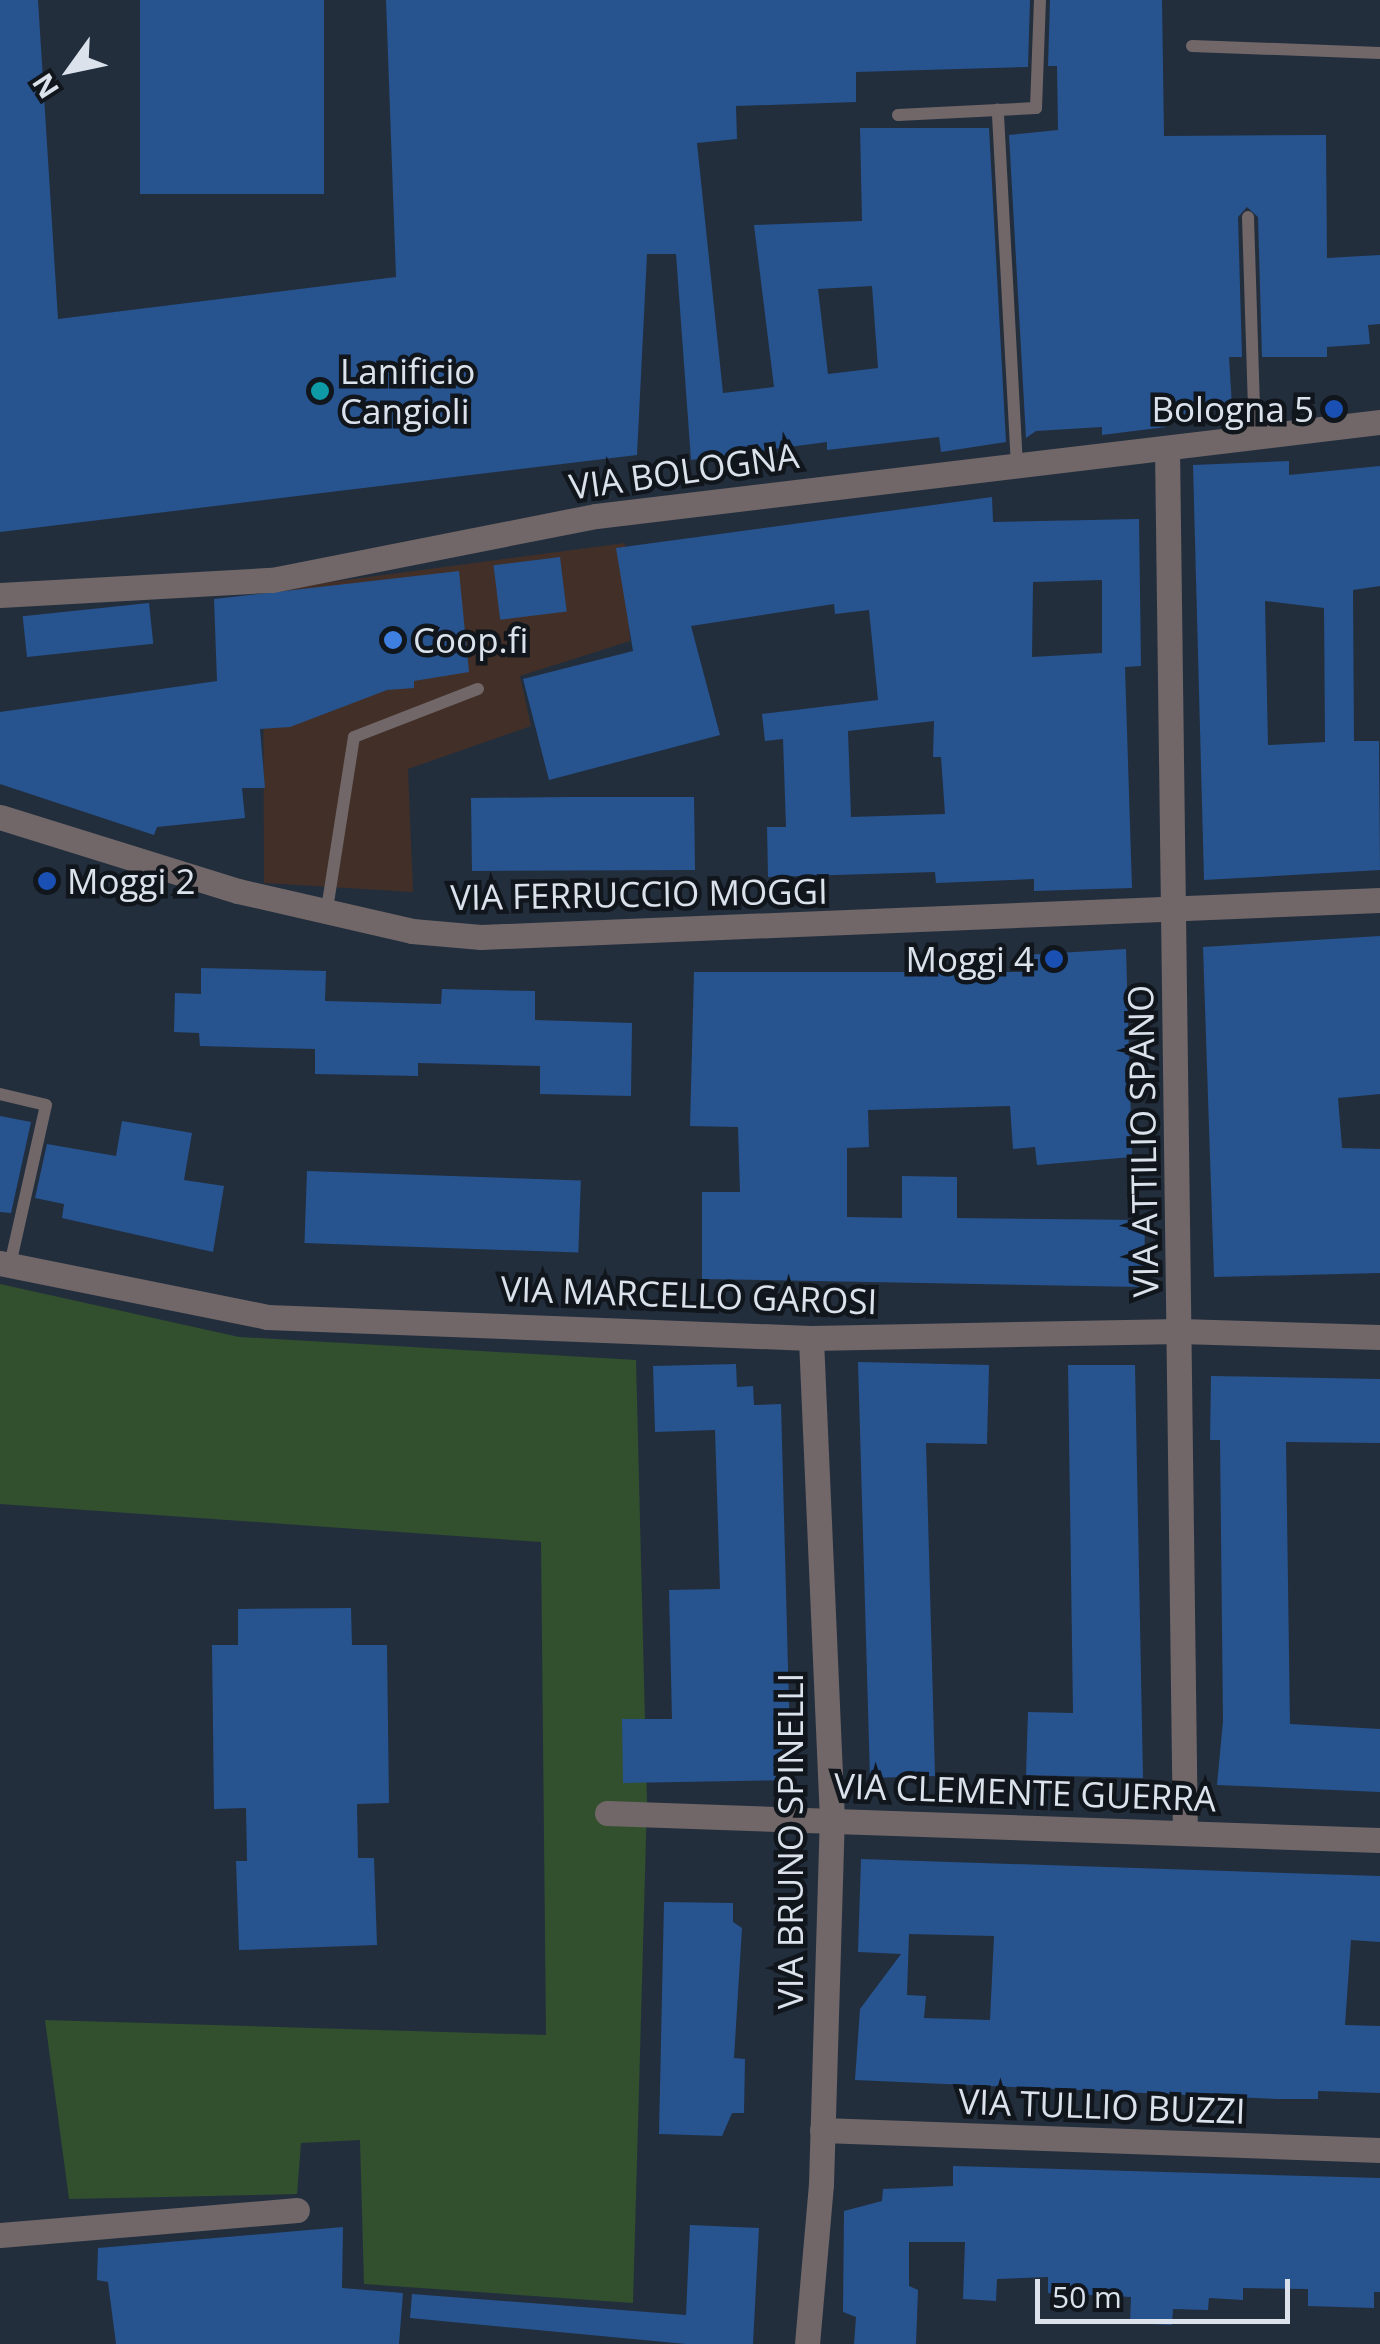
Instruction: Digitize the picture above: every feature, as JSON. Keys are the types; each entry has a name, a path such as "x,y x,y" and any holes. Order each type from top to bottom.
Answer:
{"street":[{"name":"VIA BOLOGNA","path":"0,595 272,580 596,516 1380,422"},
{"name":"VIA ATTILIO SPANO","path":"1168,448 1185,1833"},
{"name":"VIA FERRUCCIO MOGGI","path":"0,817 238,891 412,931 481,937 1176,913 1380,900"},
{"name":"VIA MARCELLO GAROSI","path":"5,1264 267,1316 810,1338 1180,1331 1380,1337"},
{"name":"VIA BRUNO SPINELLI","path":"806,2344 822,2130 832,1820 810,1338"},
{"name":"VIA CLEMENTE GUERRA","path":"607,1813 1380,1840"},
{"name":"VIA TULLIO BUZZI","path":"822,2130 1380,2150"},
{"path":"0,2236 297,2210"}],"lane":[{"path":"898,115 1036,108 1040,0"},
{"path":"1192,46 1380,53"},
{"path":"998,110 1018,466"},
{"path":"1248,216 1255,437"},
{"path":"327,910 354,736 478,689"},
{"path":"0,1094 46,1105 5,1264"}],"shaded area":[{"path":"625,543 630,641 520,676 531,726 408,769 413,892 264,883 263,591"}],"green space":[{"path":"0,1284 239,1337 636,1360 647,1802 633,2303 364,2284 360,2140 301,2143 297,2194 69,2199 45,2020 546,2035 541,1542 0,1504"}],"building":[{"path":"0,0 38,0 58,319 396,277 386,0 1030,0 1028,67 856,72 856,102 736,106 737,139 697,143 723,393 774,387 754,225 862,221 860,128 989,128 1006,442 941,452 939,437 827,450 827,442 691,460 676,254 647,254 637,455 0,532","holes":["872,286 878,368 828,374 818,289"]},
{"path":"140,0 324,0 324,194 140,194"},
{"path":"1050,0 1162,0 1164,136 1326,135 1327,258 1380,255 1380,324 1368,325 1370,344 1327,347 1327,357 1262,357 1258,217 1247,207 1238,217 1242,357 1229,357 1232,407 1166,417 1166,427 1102,435 1102,427 1036,431 1026,438 1009,135 1058,130 1057,66 1048,66"},
{"path":"1289,461 1289,475 1380,466 1380,586 1353,590 1354,741 1379,741 1380,870 1204,880 1193,465","holes":["1265,601 1324,608 1325,742 1268,745"]},
{"path":"992,497 993,522 1139,519 1141,666 1125,667 1132,888 1034,891 1034,879 936,883 935,872 768,877 767,827 786,827 783,739 765,741 762,714 878,700 869,610 835,614 834,604 691,626 720,735 549,780 523,679 633,651 616,548","holes":["1102,580 1102,653 1032,657 1033,582","934,721 933,757 941,757 945,814 851,817 848,731"]},
{"path":"560,557 567,612 500,620 493,565"},
{"path":"459,571 469,672 414,681 414,688 387,690 290,727 260,729 265,788 242,788 245,818 157,827 154,835 0,784 0,712 217,681 214,599"},
{"path":"149,603 153,644 27,657 23,616"},
{"path":"694,797 695,870 472,871 471,798"},
{"path":"1380,936 1380,1094 1338,1098 1342,1148 1380,1149 1380,1273 1214,1277 1203,947"},
{"path":"1126,949 1132,1157 1037,1165 1035,1147 1013,1149 1010,1106 868,1110 869,1147 847,1148 847,1217 902,1218 902,1176 957,1177 957,1218 1145,1220 1144,1287 702,1279 702,1192 740,1192 738,1127 690,1126 694,972 1024,972 1024,955"},
{"path":"201,968 326,971 325,1001 441,1004 442,989 535,991 535,1020 632,1023 631,1096 540,1094 540,1066 418,1063 418,1076 315,1074 315,1049 200,1046 199,1033 174,1032 175,993 201,994"},
{"path":"0,1116 31,1122 11,1213 0,1212"},
{"path":"122,1121 192,1133 184,1180 224,1186 213,1252 62,1218 64,1204 35,1198 47,1144 116,1156"},
{"path":"307,1171 581,1181 578,1253 304,1243"},
{"path":"858,1362 989,1365 987,1444 926,1443 935,1776 870,1778"},
{"path":"736,1364 737,1387 753,1386 754,1405 781,1404 791,1780 623,1783 622,1719 672,1719 669,1590 720,1589 715,1430 655,1432 653,1366"},
{"path":"1068,1365 1135,1365 1143,1778 1026,1775 1028,1712 1073,1713"},
{"path":"1211,1376 1380,1379 1380,1443 1286,1442 1290,1724 1380,1729 1380,1792 1217,1785 1223,1721 1220,1440 1210,1440"},
{"path":"351,1608 352,1645 387,1645 389,1803 357,1804 358,1858 374,1858 377,1945 239,1950 236,1861 247,1861 246,1808 214,1809 212,1645 238,1645 238,1609"},
{"path":"861,1859 1380,1876 1380,1942 1351,1940 1345,2025 1380,2026 1380,2093 1318,2091 1318,2099 1277,2099 855,2080 860,2009 901,1954 858,1952","holes":["909,1934 994,1936 990,2020 924,2018 926,1996 907,1995"]},
{"path":"664,1902 733,1903 733,1922 742,1928 734,2058 745,2059 744,2113 732,2113 722,2136 659,2134"},
{"path":"953,2166 1380,2178 1380,2292 1374,2292 1374,2308 1308,2306 1308,2289 1243,2288 1243,2300 1209,2298 1208,2310 1173,2309 1172,2325 1130,2323 1131,2297 1048,2293 1048,2277 997,2279 996,2301 963,2299 965,2242 909,2242 909,2286 918,2290 916,2344 854,2344 856,2317 843,2312 844,2211 882,2201 883,2189 953,2186"},
{"path":"690,2225 759,2228 753,2344 686,2344 410,2318 412,2294 686,2315"},
{"path":"343,2227 342,2288 403,2293 399,2344 116,2344 108,2282 97,2280 98,2248"}],"place":[{"name":"Lanificio Cangioli","path":"320,391"},
{"name":"Bologna 5","path":"1334,409"},
{"name":"Coop.fi","path":"393,640"},
{"name":"Moggi 2","path":"47,881"},
{"name":"Moggi 4","path":"1054,959"}]}
